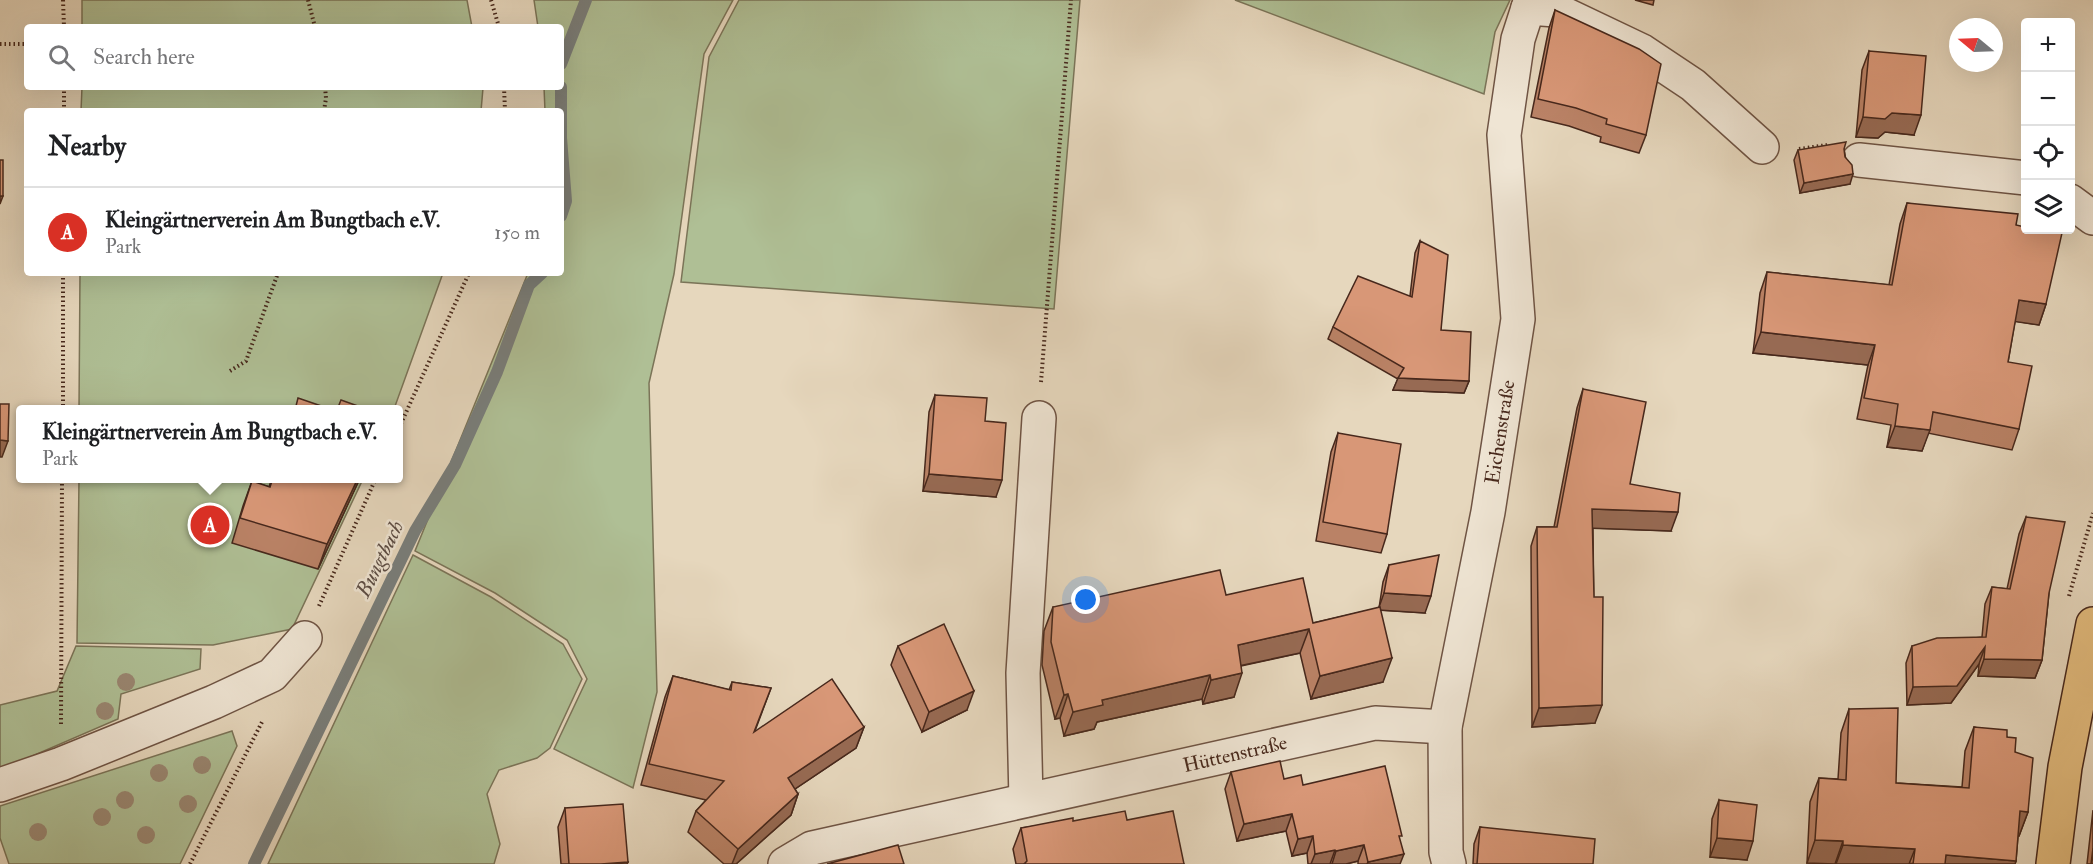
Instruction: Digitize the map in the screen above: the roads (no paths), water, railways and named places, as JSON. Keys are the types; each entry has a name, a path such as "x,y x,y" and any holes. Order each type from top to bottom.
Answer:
{"main road":[{"path":"2053,864 2065,767 2093,624"}],"street":[{"path":"1530,4 1556,10 1642,51 1693,85 1762,147"},
{"name":"Eichenstraße","path":"1449,864 1446,852 1445,727 1488,512 1518,319 1504,135 1518,39 1530,4"},
{"path":"1859,160 2021,178"},
{"path":"2075,205 2093,218"},
{"path":"1026,800 1023,673 1039,418"},
{"path":"0,785 61,764 214,702 272,675 304,638"},
{"name":"Hüttenstraße","path":"785,864 812,848 1375,723 1445,727"}],"waterway":[{"name":"Bungtbach","path":"564,56 586,0"},
{"name":"Bungtbach","path":"561,90 561,108"},
{"name":"Bungtbach","path":"564,176 566,201 564,207"},
{"name":"Bungtbach","path":"254,864 415,531 455,465 497,372 529,285 539,276"}],"place":[{"name":"Kleingärtnerverein Am Bungtbach e.V.","path":"210,525"}]}
